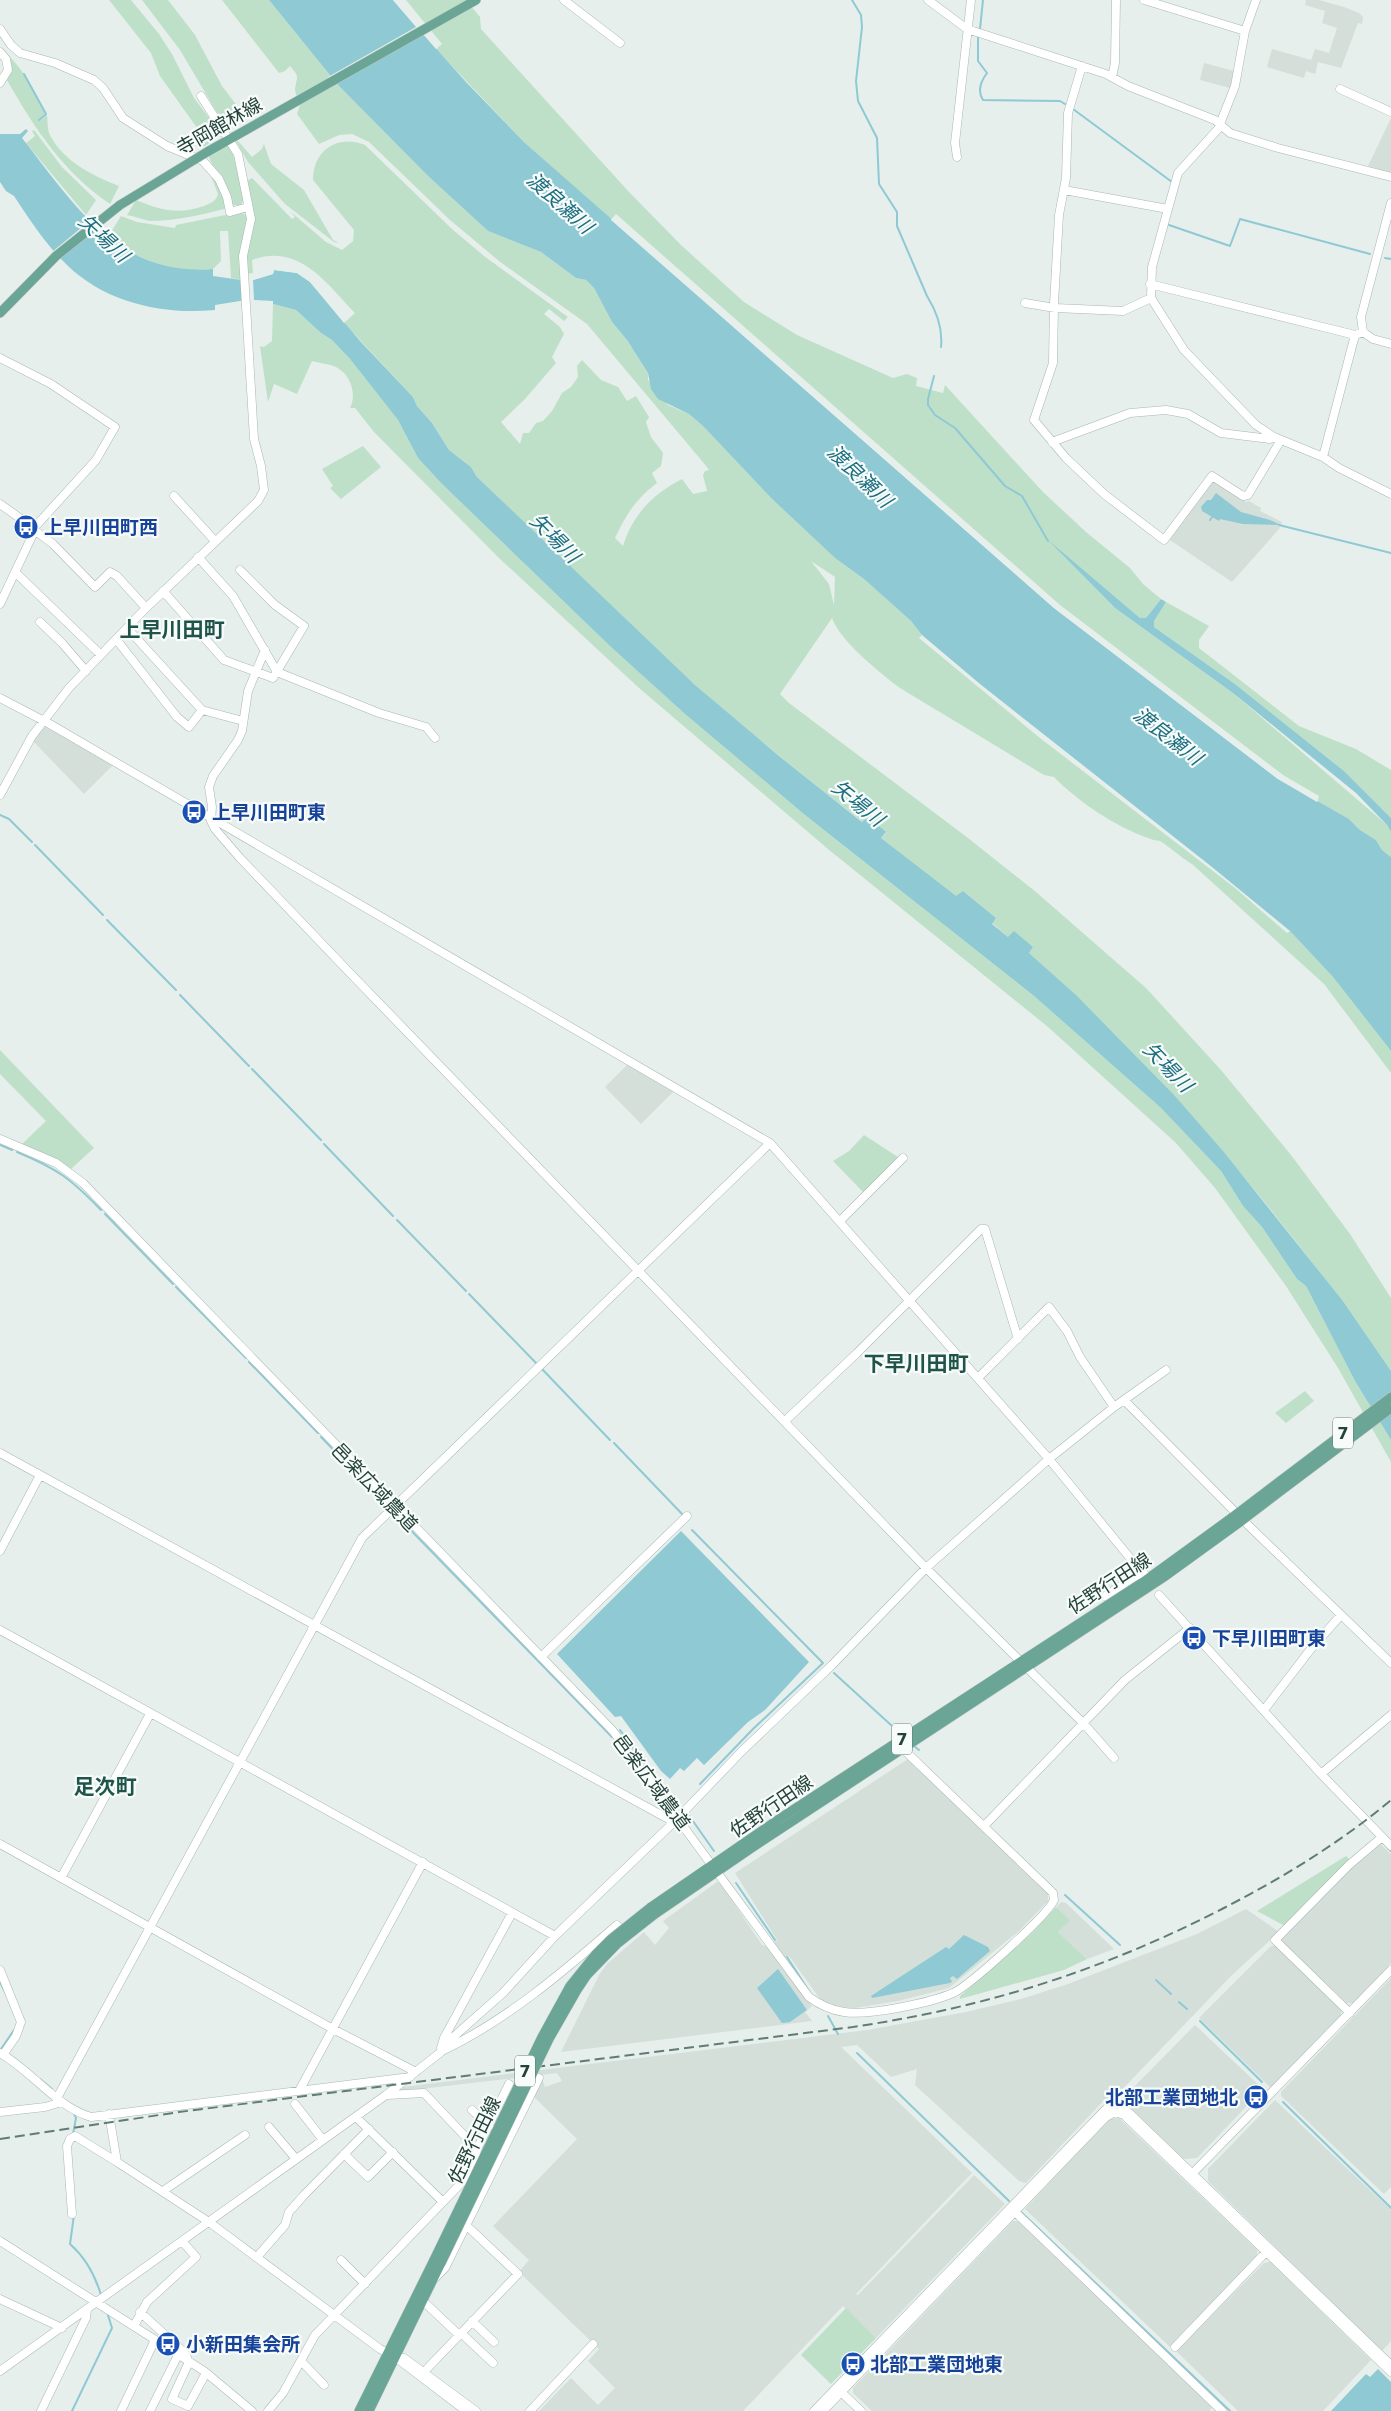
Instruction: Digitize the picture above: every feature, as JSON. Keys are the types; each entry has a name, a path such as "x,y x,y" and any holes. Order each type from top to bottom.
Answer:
{"main road":[{"name":"寺岡館林線","path":"0,313 39,272 120,204 231,138 476,0"},
{"name":"佐野行田線","path":"1298,1473 1391,1397"},
{"name":"佐野行田線","path":"369,2411 392,2355 438,2262 542,2036 570,1986 595,1955 611,1939 716,1868 904,1748 1164,1577 1283,1484 1391,1408"},
{"name":"佐野行田線","path":"716,1868 779,1819 1020,1661 1141,1574 1237,1519"},
{"name":"佐野行田線","path":"359,2411 423,2301 438,2262"}],"street":[{"path":"564,0 620,43"},
{"path":"928,0 967,28 1112,77 1128,86 1211,118 1230,133 1278,148 1391,177"},
{"path":"957,157 955,143 971,0"},
{"path":"1112,77 1115,63 1116,0"},
{"path":"1144,0 1245,31"},
{"path":"1256,0 1245,31 1235,86 1220,124 1215,133 1178,173 1152,267 1151,298 1184,350 1256,425 1277,438 1323,457 1340,468 1391,494"},
{"path":"0,29 11,45 20,53 54,63 94,80 103,88 123,118 167,146 203,161 219,179 227,197 230,212 248,207"},
{"path":"0,52 6,59 8,70 0,83"},
{"path":"1082,66 1068,113 1064,190 1059,215 1053,363 1034,420 1052,442 1104,494 1164,540 1212,476 1243,496 1248,495 1277,438"},
{"path":"1340,89 1391,112"},
{"path":"0,795 42,720 146,608 258,502 264,490 261,466 254,439 243,277 244,246 251,219 238,154 231,138 201,96"},
{"path":"1064,190 1168,209"},
{"path":"1391,203 1362,311 1361,326 1364,332 1373,339 1391,344"},
{"path":"1150,284 1355,335 1364,332"},
{"path":"1025,303 1055,308 1123,311 1151,298"},
{"path":"1323,457 1355,335"},
{"path":"0,358 51,384 115,427 96,460 33,529 32,540 0,604"},
{"path":"1052,442 1130,413 1166,410 1188,414 1221,433 1277,438"},
{"path":"174,496 215,541"},
{"path":"0,504 53,544 95,587 110,572 117,576 146,608"},
{"path":"198,557 233,596 278,672 379,713 426,727 435,738"},
{"path":"163,591 224,660 273,678 304,626 275,605 240,570"},
{"path":"16,573 101,655"},
{"path":"40,622 62,643 86,671"},
{"path":"127,628 202,710 243,721"},
{"path":"116,639 177,717 189,727 202,710"},
{"path":"265,650 248,691 238,740 210,782 212,807 210,817 215,829 276,897 926,1568 1084,1724 1114,1758"},
{"path":"0,698 42,720 770,1142 1049,1459 1120,1545 1141,1574 1105,1596"},
{"name":"邑楽広域農道","path":"0,1139 56,1163 83,1183 394,1507 613,1730 677,1820 716,1868 809,1997 829,2009 845,2013 878,2010 928,2000 958,1990 1026,1932 1053,1904 1053,1893 904,1748"},
{"path":"0,2112 46,2107 60,2100 239,1762 362,1538 640,1271 770,1142"},
{"path":"840,1221 903,1158"},
{"path":"785,1421 978,1231 985,1229 1018,1339"},
{"path":"978,1378 1049,1306 1067,1331 1080,1357 1114,1407"},
{"path":"441,2052 450,2040 504,1993 555,1936 677,1820 742,1751 832,1665 926,1568 1049,1459 1114,1407 1166,1370"},
{"path":"1124,1400 1340,1615 1391,1663"},
{"path":"0,1453 314,1625 677,1820"},
{"path":"0,1551 40,1475"},
{"path":"541,1656 687,1516"},
{"path":"1159,1594 1322,1774 1391,1846"},
{"path":"1264,1710 1310,1650 1340,1615"},
{"path":"985,1825 1125,1680 1190,1628"},
{"path":"0,1630 555,1936"},
{"path":"61,1878 150,1714"},
{"path":"1322,1774 1391,1715"},
{"path":"1350,2013 1275,1940 1349,1865 1382,1837"},
{"path":"0,1844 413,2075"},
{"path":"299,2091 423,1862"},
{"path":"441,2052 444,2038 512,1913"},
{"path":"0,2371 386,2095 441,2052 469,2038 546,1985 617,1925"},
{"path":"0,1970 21,2022 16,2036 1,2054 78,2113 91,2117 413,2075"},
{"path":"1191,2176 1391,1970"},
{"path":"433,2279 445,2268 539,2078"},
{"path":"268,2411 283,2393 315,2335 468,2176 476,2160 477,2149 509,2084"},
{"path":"386,2095 424,2093 477,2149"},
{"path":"295,2104 323,2140"},
{"path":"814,2411 839,2390 1013,2210 1111,2105 1122,2107 1391,2372"},
{"path":"472,2110 489,2126"},
{"path":"109,2114 116,2162"},
{"path":"356,2116 442,2201"},
{"path":"269,2127 296,2160"},
{"path":"257,2257 285,2225 289,2212 369,2129"},
{"path":"163,2191 244,2135"},
{"path":"72,2214 68,2146 70,2139 75,2136 209,2222 334,2314 476,2411"},
{"path":"344,2154 368,2177 393,2152"},
{"path":"1013,2210 1222,2411"},
{"path":"422,2374 518,2274 466,2225"},
{"path":"0,2242 206,2373 252,2411"},
{"path":"134,2326 147,2302 196,2257 182,2242"},
{"path":"1175,2347 1268,2251"},
{"path":"1268,2251 1391,2365"},
{"path":"341,2260 365,2284"},
{"path":"0,2299 62,2328"},
{"path":"423,2301 493,2363"},
{"path":"41,2411 86,2318 87,2309"},
{"path":"140,2312 185,2353 189,2362 172,2399 188,2406 206,2373"},
{"path":"472,2321 494,2342"},
{"path":"120,2411 155,2340"},
{"path":"530,2411 594,2344"},
{"path":"150,2411 178,2355"},
{"path":"300,2362 324,2385"},
{"path":"422,2374 466,2411"},
{"path":"823,2411 839,2390"},
{"path":"839,2390 861,2411"}],"shaded area":[{"path":"1306,0 1319,0 1344,7 1359,13 1363,17 1362,24 1358,23 1341,68 1318,62 1315,74 1306,71 1304,78 1267,67 1272,49 1311,60 1315,49 1329,53 1337,28 1322,23 1325,11 1305,5"},
{"path":"1204,63 1234,71 1230,88 1200,80"},
{"path":"1391,118 1391,173 1368,166"},
{"path":"1213,479 1246,502 1249,501 1261,508 1260,511 1282,522 1279,529 1232,582 1170,540 1210,480"},
{"path":"43,726 111,762 112,766 84,794 33,741"},
{"path":"628,1064 674,1091 641,1124 605,1087"},
{"path":"908,1759 1048,1893 1048,1901 1020,1930 949,1988 898,2001 855,2008 833,2007 823,2003 789,1956 784,1958 773,1943 777,1940 735,1873"},
{"path":"1378,1842 1391,1854 1391,1963 1353,2003 1347,2003 1281,1941 1354,1863"},
{"path":"717,1882 721,1884 762,1945 769,1947 812,2006 805,2012 812,2021 561,2052 599,1975 607,1964 644,1932 655,1945 669,1928 663,1921"},
{"path":"1061,1902 1066,1903 1114,1949 1087,1959 1058,1932 1069,1920 1056,1907"},
{"path":"1246,1909 1279,1932 1231,1976 1114,2098 1105,2099 1026,2183 1019,2181 915,2085 917,2069 891,2077 857,2045 841,2047 972,2173 856,2294 858,2295 974,2175 1005,2204 876,2338 843,2306 743,2411 539,2411 571,2378 598,2405 615,2388 588,2361 599,2349 519,2272 529,2260 493,2226 577,2139 533,2096 542,2078 545,2087 562,2081 557,2073 395,2092 403,2087 867,2030 966,2012 1021,1999 1068,1984 1197,1934"},
{"path":"1271,1946 1276,1946 1341,2008 1341,2015 1271,2088 1199,2018"},
{"path":"1391,1978 1391,2187 1384,2194 1281,2096 1281,2092"},
{"path":"1195,2025 1263,2089 1197,2158 1184,2159 1121,2100"},
{"path":"1275,2100 1391,2210 1391,2341 1382,2351 1208,2181 1208,2169"},
{"path":"1119,2118 1257,2250 1257,2257 1170,2347 1025,2209 1108,2119"},
{"path":"1013,2221 1019,2221 1213,2407 1209,2411 872,2411 853,2393 853,2388"},
{"path":"1270,2262 1371,2360 1323,2411 1238,2411 1176,2351 1264,2263"}],"green space":[{"path":"109,0 131,0 159,34 172,54 194,98 222,135 203,147 200,143 205,139 160,76 151,53"},
{"path":"142,0 168,0 195,35 222,86 241,111 225,122 231,131 228,131 180,50"},
{"path":"222,0 269,0 338,85 428,176 488,231 541,252 576,278 586,280 594,288 612,322 627,340 648,373 648,380 668,405 689,414 703,426 771,498 835,558 864,579 911,621 922,635 919,638 1040,738 1235,888 1287,933 1290,931 1333,977 1391,1051 1391,1073 1324,984 1192,864 1160,841 1136,833 1110,820 1074,795 1054,777 1044,775 900,688 872,665 843,637 832,618 780,694 789,703 968,838 1036,892 1146,988 1221,1070 1291,1155 1350,1234 1391,1298 1391,1371 1309,1259 1222,1151 1129,1049 1029,953 1033,947 1008,937 992,923 996,918 963,891 956,897 881,838 886,833 868,817 863,822 799,772 716,704 640,635 477,477 471,467 449,450 432,423 417,406 413,397 344,323 355,313 311,269 298,261 284,257 269,256 252,260 253,273 245,274 249,239 254,226 254,216 247,181 252,178 292,219 295,217 291,212 326,242 342,250 353,241 354,230 313,180 314,169 322,153 337,143 355,142 365,145 452,229 484,256 568,317 564,321 549,309 544,314 560,327 564,334 552,357 556,363 525,399 501,422 520,444 523,433 529,433 536,423 543,421 552,411 562,393 571,387 578,377 577,366 582,360 601,380 618,387 627,401 636,396 649,417 646,422 651,437 663,453 661,466 652,473 657,483 633,507 623,521 615,538 623,546 632,524 645,506 662,491 682,479 693,494 707,491 703,475 705,471 709,470 707,467 587,324 499,261 450,220 369,142 352,134 339,135 319,144 297,114 300,105 295,91 297,77 295,73 290,66 285,71 279,73","holes":["811,561 835,577 834,605 829,584"]},
{"path":"406,0 466,0 480,17 481,29 629,192 681,245 744,302 797,335 893,378 907,374 917,378 916,386 943,393 945,385 1043,492 1086,532 1130,568 1143,584 1161,599 1146,618 1140,618 1054,546 1115,608 1233,693 1387,825 1391,832 1391,857 1382,850 1376,840 1360,830 1349,819 1317,802 1319,796 1283,775 1060,605 616,214 611,220 525,143 436,49 442,44"},
{"path":"8,55 34,90 45,113 38,120 47,115 50,135 63,153 80,167 119,186 110,204 93,192 64,164 39,132 7,80 12,71"},
{"path":"34,130 62,167 96,200 86,215 26,143 35,136 32,131"},
{"path":"237,140 252,157 262,149 264,144 271,164 304,190 333,240 339,243 334,242 285,204 248,162"},
{"path":"228,145 232,150 244,199 241,205 232,205 223,180 208,155"},
{"path":"198,161 208,172 216,182 226,208 159,221 150,221 127,215 136,200 161,209 177,211 195,209 213,202 218,194 211,176"},
{"path":"240,212 248,216 241,280 231,278 228,231 220,231 221,261 213,269 191,270 165,267 131,253 108,237 121,216 137,222 175,228 176,225"},
{"path":"273,304 296,310 321,333 332,340 350,359 398,420 418,458 441,483 611,647 685,714 805,815 1034,996 1160,1107 1221,1171 1243,1206 1262,1227 1297,1279 1306,1286 1355,1381 1391,1440 1391,1462 1338,1368 1286,1286 1215,1188 1176,1143 1048,1027 828,849 639,688 499,558 374,432 355,408 350,408 353,391 349,380 341,370 312,361 297,394 274,384 268,402 260,346 264,347 272,341"},
{"path":"363,446 381,467 341,499 330,488 333,486 322,469"},
{"path":"1166,602 1209,626 1199,640 1199,648 1299,726 1356,749 1391,770 1391,818 1344,771 1235,684 1154,627 1154,621"},
{"path":"0,1050 94,1148 71,1169 22,1144 46,1121 0,1074"},
{"path":"864,1135 898,1157 897,1163 864,1193 833,1161 849,1151"},
{"path":"1305,1391 1314,1401 1286,1423 1275,1413"},
{"path":"1346,1856 1350,1860 1286,1925 1257,1911"},
{"path":"1056,1907 1070,1920 1058,1932 1087,1959 1064,1970 960,1999 960,1996 1032,1933"},
{"path":"846,2308 876,2338 831,2384 801,2355"}],"water":[{"name":"渡良瀬川","path":"269,0 393,0 466,82 525,143 1054,608 1278,779 1349,819 1360,830 1376,840 1382,850 1391,857 1391,1051 1333,977 1290,931 980,684 922,635 911,621 864,579 835,558 771,498 703,426 689,414 658,399 651,389 648,373 627,340 612,322 594,288 586,280 576,278 541,252 488,231 428,176 338,85"},
{"name":"矢場川","path":"26,129 28,131 22,138 80,211 101,231 125,248 150,261 180,268 213,269 213,276 241,280 246,300 215,305 215,310 195,311 156,308 136,304 117,297 99,289 82,278 52,249 14,196 6,191 0,182 0,134 20,134"},
{"path":"274,270 297,273 310,282 360,341 413,397 417,406 432,423 449,450 471,467 477,477 695,685 779,756 862,822 868,817 886,832 881,838 956,896 963,891 996,918 992,924 1008,937 1014,931 1033,947 1029,953 1077,996 1174,1095 1223,1151 1342,1300 1391,1371 1391,1440 1355,1381 1306,1286 1297,1279 1262,1227 1243,1206 1221,1171 1160,1107 1034,996 805,815 685,714 611,647 441,483 418,458 398,420 350,359 332,340 321,333 296,310 273,304 273,301 254,300 253,280 273,274"},
{"path":"1216,493 1241,512 1281,525 1243,524 1220,519 1219,521 1202,511 1201,507 1207,500 1211,500"},
{"path":"1048,540 1140,618 1146,618 1161,599 1166,602 1154,621 1154,627 1235,684 1344,771 1391,818 1391,832 1387,825 1356,793 1233,693 1115,608"},
{"path":"681,1531 809,1662 765,1710 748,1722 704,1765 697,1758 684,1771 680,1768 670,1779 661,1771 621,1716 615,1717 557,1654"},
{"path":"964,1935 988,1947 990,1951 957,1979 953,1976 950,1978 952,1982 950,1983 872,1998 871,1996 946,1947 949,1949"},
{"path":"778,1969 807,2010 790,2022 782,2023 757,1988"},
{"path":"1378,2369 1391,2382 1391,2411 1331,2411 1366,2374 1370,2377"}],"pier":[{"path":"393,0 396,0 438,48 436,49 423,34 334,84 328,77 416,27"},
{"path":"93,218 99,224 57,258 52,252"},
{"path":"612,218 1056,606 1280,777 1318,800 1317,802 1278,779 1054,608 611,220"},
{"path":"273,267 287,268 306,276 345,322 310,282 297,273 274,270 273,274 253,280 253,277 271,272"}],"waterway":[{"path":"852,0 861,15 862,27 856,81 858,101 877,138 879,184 897,212 897,226 934,308 940,327 941,347"},
{"path":"980,29 983,0"},
{"path":"978,36 978,61 987,73 980,86 983,100 1060,101 1065,104"},
{"path":"24,74 46,114 39,120"},
{"path":"1073,109 1172,182"},
{"path":"1169,225 1230,246 1240,219 1370,254"},
{"path":"1385,258 1391,259"},
{"path":"934,376 928,405 935,415 955,428 1005,486 1022,496 1048,541"},
{"path":"1210,520 1213,516"},
{"path":"1279,525 1391,553"},
{"path":"0,815 9,819 32,842"},
{"path":"35,845 103,915"},
{"path":"107,920 176,990"},
{"path":"180,995 249,1066"},
{"path":"252,1069 321,1140"},
{"path":"324,1144 393,1216"},
{"path":"0,1145 12,1150"},
{"path":"17,1152 63,1176 81,1190 101,1210"},
{"path":"105,1214 173,1284"},
{"path":"397,1220 466,1291"},
{"path":"176,1287 246,1358"},
{"path":"469,1294 537,1364"},
{"path":"249,1362 318,1433"},
{"path":"542,1369 610,1440"},
{"path":"321,1437 388,1506"},
{"path":"614,1443 683,1515"},
{"path":"394,1513 612,1737"},
{"path":"692,1530 823,1663 753,1729 700,1784"},
{"path":"834,1673 903,1736"},
{"path":"620,1730 662,1787 679,1805"},
{"path":"914,1746 919,1750"},
{"path":"688,1814 714,1851"},
{"path":"1387,1847 1391,1851"},
{"path":"736,1883 775,1940"},
{"path":"1065,1895 1120,1945"},
{"path":"787,1957 809,1991"},
{"path":"1156,1980 1171,1994"},
{"path":"0,1982 7,1996"},
{"path":"1179,2002 1187,2009"},
{"path":"828,2016 838,2034"},
{"path":"1200,2021 1262,2082"},
{"path":"3,2050 1,2049 14,2030"},
{"path":"857,2053 1009,2201"},
{"path":"40,2079 52,2089"},
{"path":"1283,2102 1391,2208"},
{"path":"73,2112 76,2118 73,2134"},
{"path":"1020,2211 1230,2411"},
{"path":"74,2215 70,2244 89,2267 101,2295"},
{"path":"72,2411 112,2328 107,2312"}],"railway":[{"path":"0,2139 179,2112 853,2027 950,2009 1042,1984 1132,1951 1177,1931 1267,1885 1352,1831 1391,1800"}],"place":[{"name":"上早川田町西","path":"26,527"},
{"name":"上早川田町東","path":"194,812"},
{"name":"下早川田町東","path":"1194,1638"},
{"name":"北部工業団地北","path":"1256,2097"},
{"name":"小新田集会所","path":"168,2344"},
{"name":"北部工業団地東","path":"853,2364"}],"district":[{"name":"上早川田町","path":"172,630"},
{"name":"下早川田町","path":"916,1364"},
{"name":"足次町","path":"105,1787"}]}
